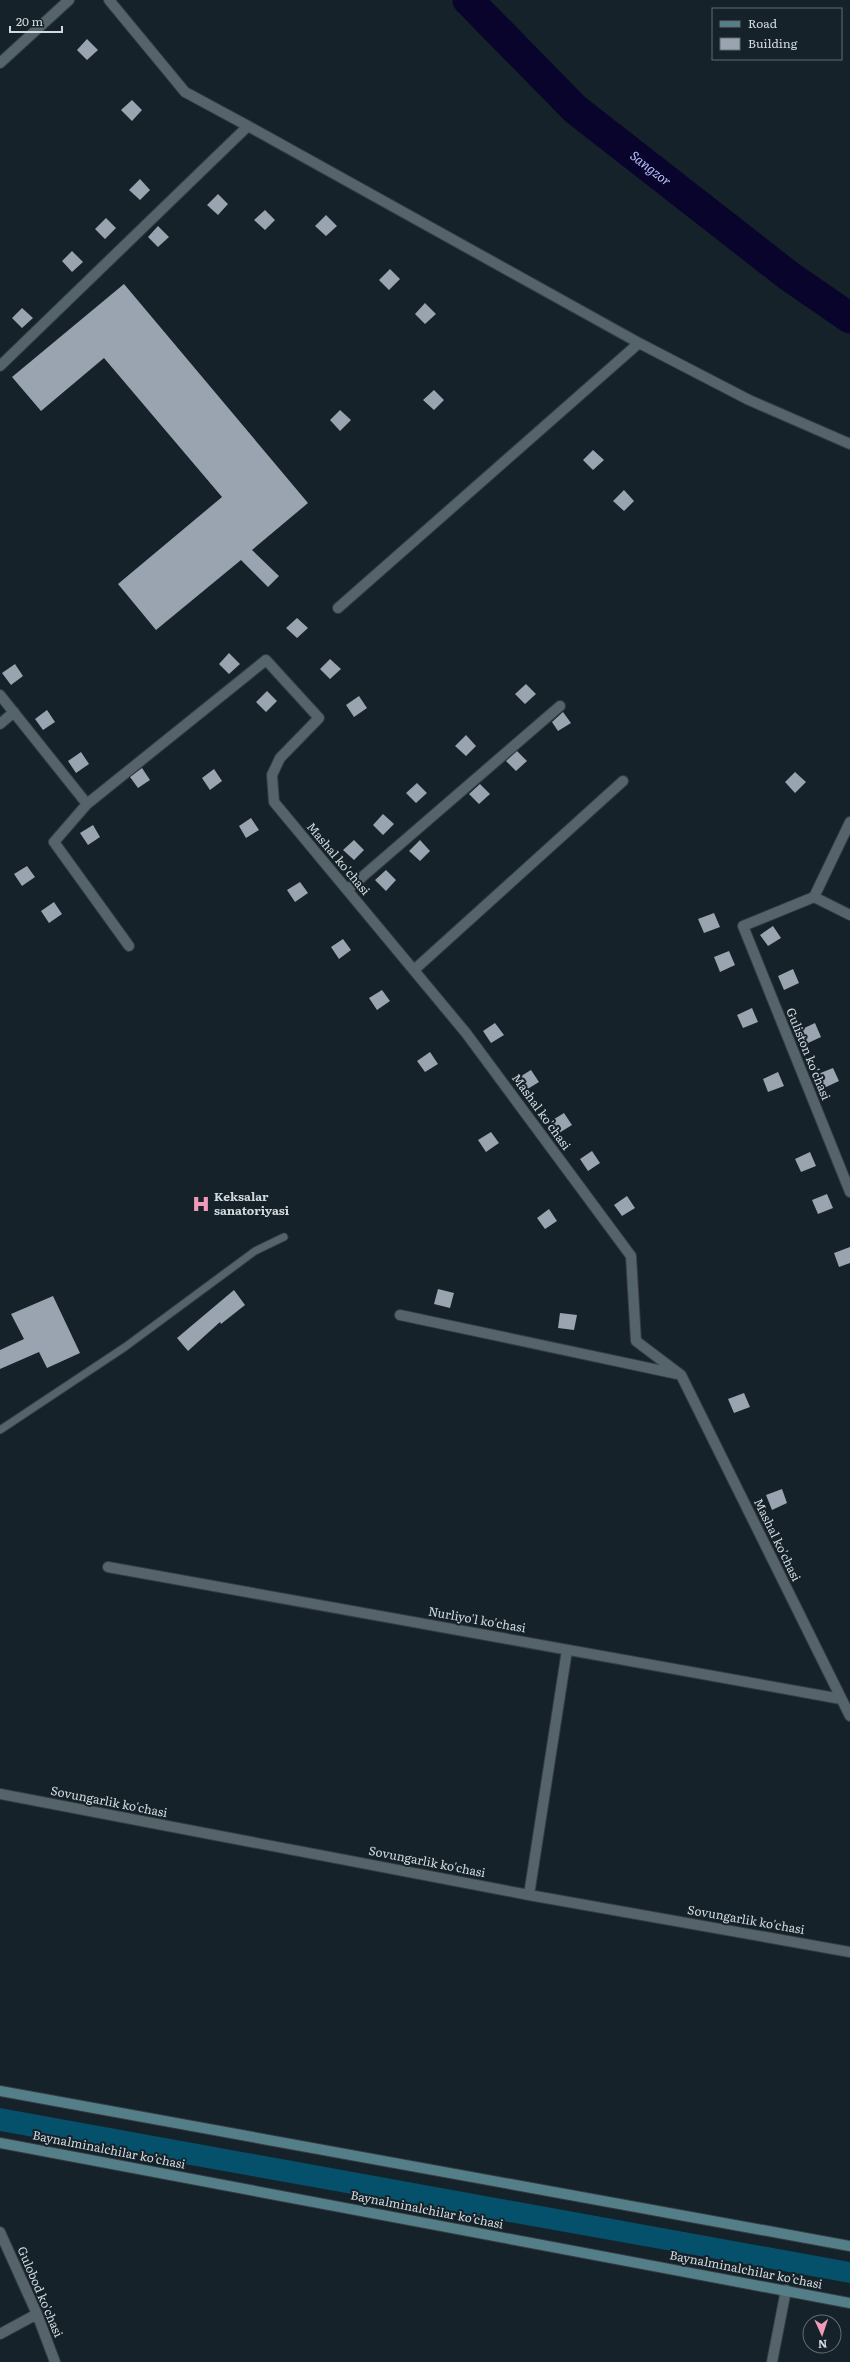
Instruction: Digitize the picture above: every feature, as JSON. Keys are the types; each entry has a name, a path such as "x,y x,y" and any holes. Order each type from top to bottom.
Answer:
{"main road":[{"path":"0,2091 850,2246"},
{"name":"Baynalminalchilar ko’chasi","path":"0,2143 850,2302"}],"street":[{"path":"0,63 69,0"},
{"path":"110,0 184,92 639,343 749,400 850,444"},
{"path":"0,366 248,126"},
{"path":"338,608 639,343"},
{"name":"Mashal ko'chasi","path":"87,804 266,660 319,718 280,758 272,775 274,802 466,1033 631,1256 636,1341 681,1375 850,1716"},
{"path":"0,695 87,804 54,842 129,946"},
{"path":"347,890 560,706"},
{"path":"0,724 14,712"},
{"path":"414,970 623,781"},
{"path":"850,822 814,897 850,915"},
{"name":"Guliston ko'chasi","path":"814,897 743,926 850,1192"},
{"path":"400,1315 681,1375"},
{"name":"Nurliyo'l ko'chasi","path":"108,1567 841,1699"},
{"path":"529,1895 567,1650"},
{"name":"Sovungarlik ko'chasi","path":"0,1794 529,1895 850,1952"},
{"name":"Gulobod ko'chasi","path":"0,2232 37,2314 55,2362"},
{"path":"772,2362 786,2290"},
{"path":"0,2334 37,2314"}],"lane":[{"path":"0,1430 125,1347 255,1251 284,1237"}],"shaded area":[{"path":"0,2108 850,2262 850,2283 0,2131"}],"building":[{"path":"87,39 98,50 87,60 77,50"},
{"path":"132,100 142,110 132,121 121,110"},
{"path":"140,179 150,190 140,200 129,190"},
{"path":"218,194 228,204 218,215 207,205"},
{"path":"265,210 275,220 265,230 254,220"},
{"path":"326,215 337,226 326,236 315,226"},
{"path":"106,218 116,228 105,239 95,229"},
{"path":"158,226 169,237 158,247 148,237"},
{"path":"72,251 83,262 72,272 62,261"},
{"path":"390,269 400,279 389,290 379,280"},
{"path":"124,284 308,503 252,550 279,576 268,587 241,560 156,630 118,584 222,497 104,358 41,411 12,377"},
{"path":"425,303 436,314 425,324 415,314"},
{"path":"22,308 33,318 22,328 12,318"},
{"path":"434,390 444,400 434,410 423,400"},
{"path":"340,410 351,420 340,431 330,420"},
{"path":"593,450 604,460 593,470 583,460"},
{"path":"624,490 634,501 624,511 613,501"},
{"path":"297,618 308,628 297,638 286,628"},
{"path":"229,653 240,664 229,674 219,664"},
{"path":"330,659 341,669 330,679 320,669"},
{"path":"15,664 23,676 11,685 2,673"},
{"path":"526,684 536,694 525,704 515,694"},
{"path":"267,691 277,701 266,712 256,702"},
{"path":"359,696 367,708 354,717 346,705"},
{"path":"47,710 55,722 43,730 35,719"},
{"path":"563,712 571,723 558,731 552,722"},
{"path":"466,735 476,746 466,756 455,746"},
{"path":"517,751 527,761 516,771 506,761"},
{"path":"81,752 89,764 76,773 68,761"},
{"path":"142,768 150,780 138,788 130,777"},
{"path":"214,769 222,781 210,790 202,778"},
{"path":"795,772 806,782 795,793 785,782"},
{"path":"417,783 427,793 416,803 406,793"},
{"path":"480,784 490,794 479,804 469,794"},
{"path":"383,814 394,824 383,835 373,825"},
{"path":"251,818 259,830 246,838 239,826"},
{"path":"93,825 100,837 88,845 80,833"},
{"path":"354,840 364,850 354,860 343,850"},
{"path":"420,840 430,851 420,861 409,851"},
{"path":"27,866 35,877 22,886 14,874"},
{"path":"386,870 396,880 386,891 375,880"},
{"path":"300,882 308,893 295,902 287,890"},
{"path":"54,902 62,914 49,923 41,911"},
{"path":"714,913 720,927 704,933 698,919"},
{"path":"773,926 781,938 768,946 760,935"},
{"path":"343,939 351,950 339,959 331,947"},
{"path":"729,951 735,965 720,972 714,957"},
{"path":"793,969 799,983 784,990 778,976"},
{"path":"382,990 390,1001 377,1010 369,998"},
{"path":"752,1008 758,1022 743,1028 737,1015"},
{"path":"495,1023 504,1035 491,1043 483,1031"},
{"path":"815,1023 821,1037 806,1044 800,1030"},
{"path":"430,1052 438,1064 425,1072 417,1061"},
{"path":"833,1068 839,1081 824,1088 818,1074"},
{"path":"531,1070 539,1082 526,1090 518,1078"},
{"path":"778,1072 784,1086 768,1092 763,1079"},
{"path":"564,1113 572,1125 559,1133 551,1121"},
{"path":"491,1132 499,1143 486,1152 478,1140"},
{"path":"592,1151 600,1163 588,1171 580,1159"},
{"path":"810,1152 816,1166 801,1172 795,1159"},
{"path":"827,1194 833,1208 818,1214 812,1200"},
{"path":"627,1196 635,1208 622,1216 614,1205"},
{"path":"549,1209 557,1221 545,1229 537,1218"},
{"path":"850,1247 850,1263 839,1267 834,1253"},
{"path":"438,1289 454,1293 450,1308 434,1304"},
{"path":"234,1290 245,1305 221,1324 220,1322 188,1351 177,1338"},
{"path":"53,1296 80,1353 47,1368 39,1352 0,1369 0,1350 24,1339 11,1314"},
{"path":"560,1313 577,1315 574,1330 558,1328"},
{"path":"744,1393 750,1407 734,1413 728,1399"},
{"path":"782,1489 787,1503 772,1510 766,1495"}],"waterway":[{"name":"Sangzor","path":"468,0 575,109 789,276 850,318"}],"place":[{"name":"Keksalar sanatoriyasi","path":"201,1204"}]}
